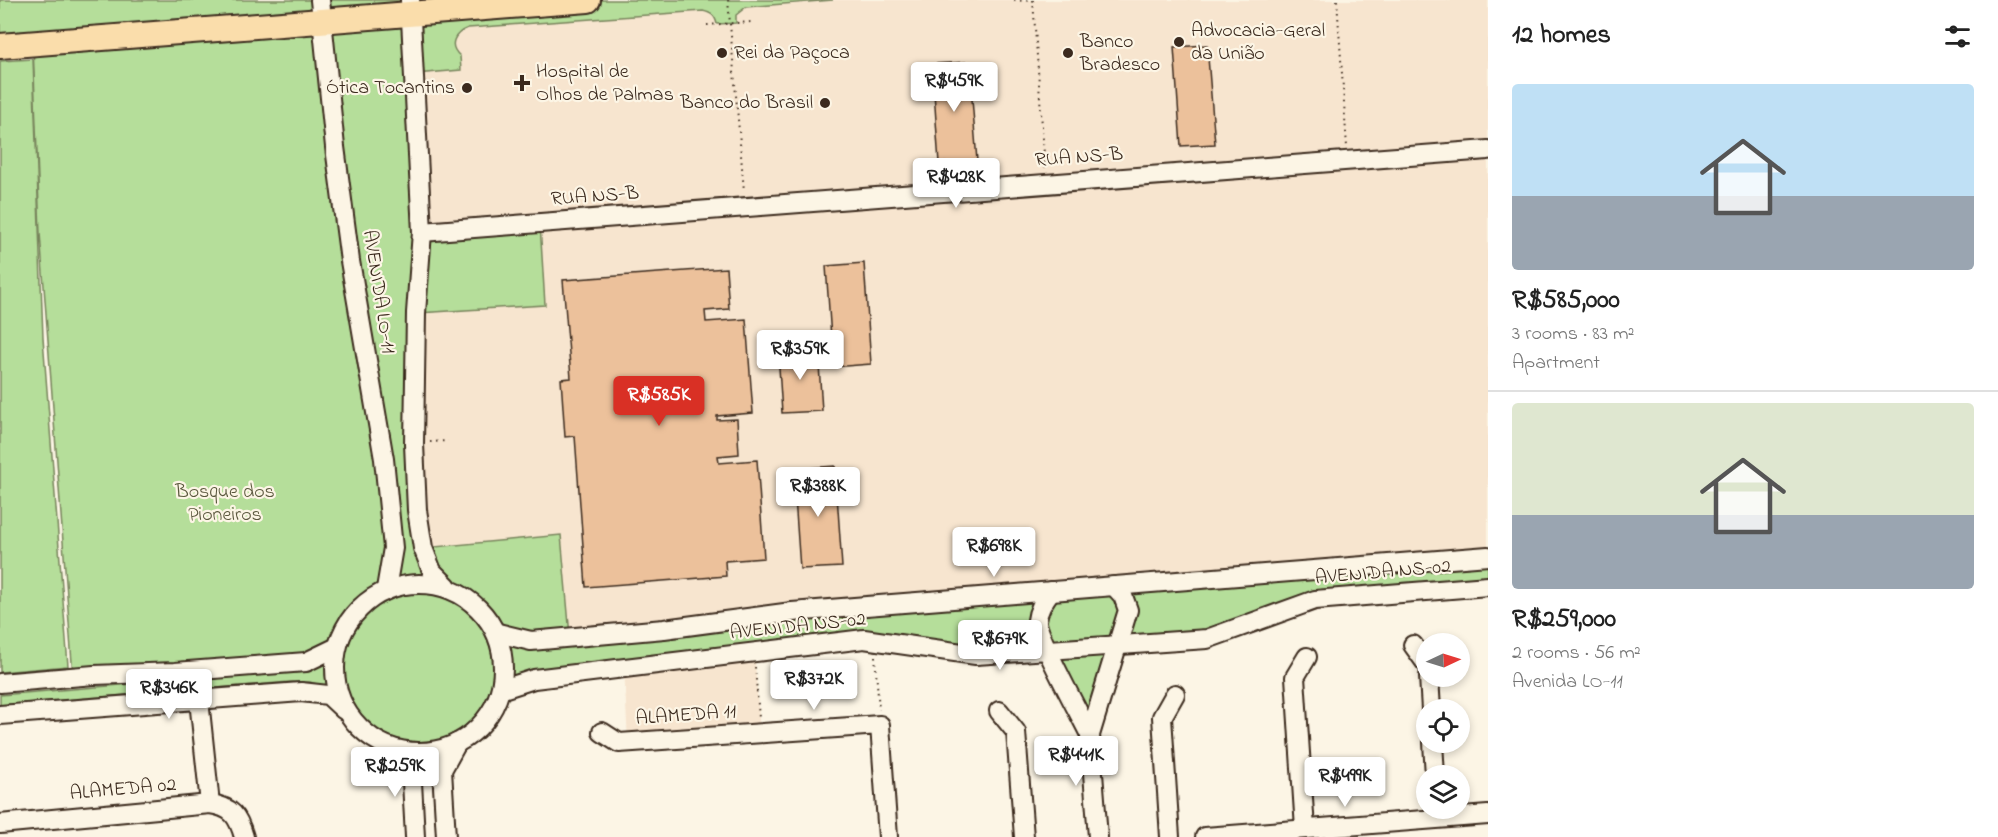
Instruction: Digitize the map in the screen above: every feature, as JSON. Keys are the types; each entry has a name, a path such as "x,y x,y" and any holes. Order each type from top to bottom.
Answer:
{"main road":[{"path":"0,46 33,45 321,10 588,0"}],"street":[{"name":"AVENIDA LO-11","path":"410,6 422,232 416,313 414,444 417,510 423,548 432,571 447,586"},
{"name":"AVENIDA LO-11","path":"321,10 334,147 350,261 384,459 393,548 386,589"},
{"name":"RUA NS-B","path":"422,232 1488,150"},
{"name":"AVENIDA NS-02","path":"498,633 531,641 664,629 792,612 1488,556"},
{"path":"0,683 306,662 335,648 360,608 386,589 412,585 447,586 474,604 498,633 503,689 475,730 457,743 430,753 399,753 369,739 328,695 302,692 0,715"},
{"path":"1098,837 1090,735 1128,610 1123,596 1114,586"},
{"name":"AVENIDA NS-02","path":"503,689 534,678 864,639 976,655 1207,639 1315,600 1488,586"},
{"path":"1051,591 1040,606 1036,622 1047,650 1090,735"},
{"path":"1413,645 1416,649"},
{"path":"335,648 338,686 344,710"},
{"path":"1305,829 1294,677 1307,657"},
{"path":"1170,837 1162,717 1175,694"},
{"path":"199,700 210,804 223,806 231,812 242,831"},
{"path":"999,711 1016,732 1024,837"},
{"path":"880,725 888,837"},
{"name":"ALAMEDA 11","path":"602,732 619,743 880,725"},
{"path":"446,837 442,770 457,743"},
{"path":"399,753 412,782 415,837"},
{"name":"ALAMEDA 02","path":"0,824 210,804"},
{"path":"1470,815 1488,815"},
{"path":"1205,837 1305,829 1375,830 1418,819"}],"path":[{"path":"728,0 746,208"},
{"path":"1014,1 1032,0 1046,183"},
{"path":"1337,0 1348,161"},
{"path":"707,25 750,22"},
{"path":"422,443 448,441"},
{"path":"873,640 880,725"},
{"path":"754,653 760,733"}],"shaded area":[{"path":"588,0 1488,0 1488,556 664,629 498,633 474,604 447,586 423,548 410,12"},
{"path":"754,648 760,733 628,743 624,667"}],"green space":[{"name":"Bosque dos Pioneiros","path":"0,0 833,0 746,7 736,15 736,23 717,24 712,15 703,11 468,28 456,36 453,44 460,56 461,70 415,74 422,232 540,224 545,305 418,313 424,548 561,535 570,636 1488,556 1488,586 1315,600 1207,639 1117,645 1090,735 1047,650 976,655 864,639 503,689 498,633 474,604 447,586 412,585 386,589 360,608 335,648 306,662 73,676 40,233 33,45 0,47"},
{"path":"33,59 43,338 68,666 0,672 0,61"},
{"path":"418,593 447,599 471,615 487,639 493,668 487,697 471,721 447,737 418,743 389,737 365,721 349,697 343,668 349,639 365,615 389,599"},
{"path":"327,656 325,675 330,688 310,682 290,682 0,705 0,695 291,671"}],"building":[{"path":"1207,45 1215,144 1181,146 1174,47"},
{"path":"969,62 977,161 939,163 932,64"},
{"path":"864,263 871,364 833,367 826,266"},
{"path":"726,268 729,309 705,311 706,322 746,319 753,413 717,416 717,420 737,419 739,454 718,456 719,463 757,460 764,558 725,561 726,576 586,587 575,436 565,437 561,379 571,378 563,280"},
{"path":"818,349 822,411 782,413 778,352"},
{"path":"835,466 842,567 800,569 793,469"}],"place":[{"name":"Advocacia-Geral da União","path":"1179,42"},
{"name":"Rei da Paçoca","path":"722,53"},
{"name":"Banco Bradesco","path":"1068,53"},
{"name":"Hospital de Olhos de Palmas","path":"522,83"},
{"name":"Ótica Tocantins","path":"467,88"},
{"name":"Banco do Brasil","path":"825,103"}]}
